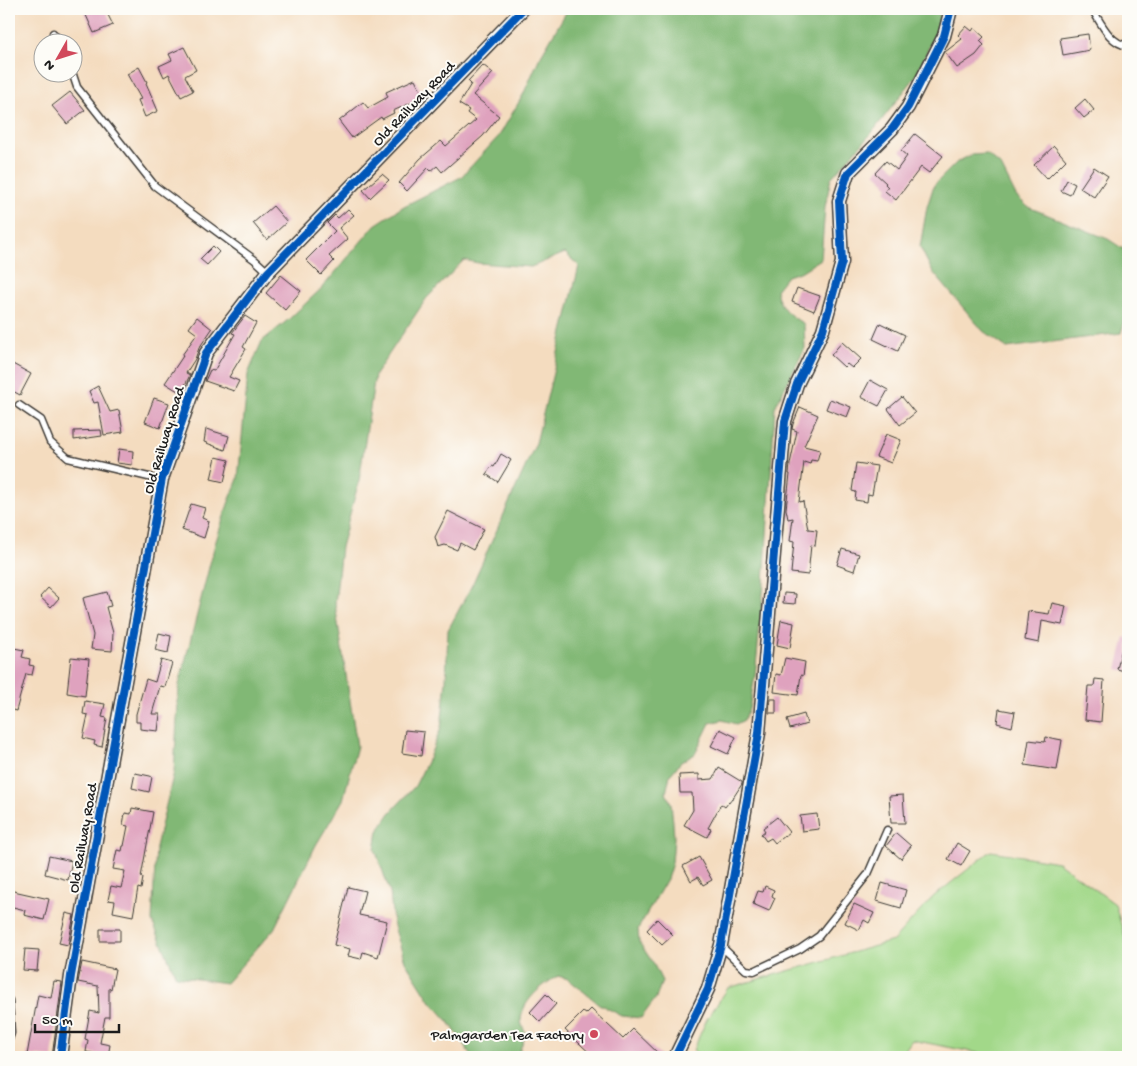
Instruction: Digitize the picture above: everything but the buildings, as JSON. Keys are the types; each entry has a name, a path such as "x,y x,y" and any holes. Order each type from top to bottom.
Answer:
{"street":[{"name":"Old Railway Road","path":"60,1057 71,976 162,479 206,353 268,272 523,9"},
{"path":"675,1057 708,989 720,945 759,733 784,421 797,384 823,330 842,262 839,201 848,172 892,129 908,107 944,36 951,9"}],"lane":[{"path":"1092,9 1113,40 1120,45 1128,46"},
{"path":"75,82 77,87 155,186 268,272"},
{"path":"19,405 41,420 50,442 68,458 162,479"},
{"path":"720,945 746,970 754,970 800,949 819,936 868,874 887,830"},
{"path":"9,1000 11,1033 9,1039"}],"green space":[{"path":"568,9 940,9 938,27 916,76 870,135 831,178 825,207 821,259 802,271 787,276 776,290 782,306 793,317 804,324 805,348 775,407 764,583 755,676 749,709 744,720 736,724 722,720 710,723 695,754 681,762 670,775 666,793 671,803 673,822 672,863 667,879 638,929 639,942 662,981 656,998 641,1018 622,1016 599,1004 568,979 558,976 534,994 525,1006 521,1020 526,1034 517,1057 472,1057 449,1022 431,1002 405,961 393,923 390,892 375,849 378,831 390,813 415,786 441,728 446,681 448,630 472,585 536,443 579,266 565,253 531,267 478,263 464,260 426,299 375,375 359,481 341,547 335,604 357,746 343,800 316,845 274,929 226,983 176,976 152,921 156,847 174,772 179,685 215,544 238,479 248,374 262,341 322,288 375,225 404,206 461,177 499,136 523,95 539,59"},
{"path":"987,154 1001,166 1016,196 1028,207 1108,239 1128,252 1128,309 1121,333 1007,348 983,331 932,271 920,247 927,207 934,185 957,162 971,155"},
{"path":"991,851 1058,862 1115,904 1128,948 1128,1057 998,1057 912,1040 900,1057 702,1057 693,1050 707,1019 728,988 893,941 933,897"}],"cycle path":[{"path":"60,1057 71,976 162,479 206,353 268,272 523,9"},
{"path":"675,1057 708,989 721,945 759,733 785,421 797,384 823,330 842,262 839,201 848,173 892,129 908,107 944,36 951,9"}],"place":[{"name":"Palmgarden Tea Factory","path":"594,1034"}]}
